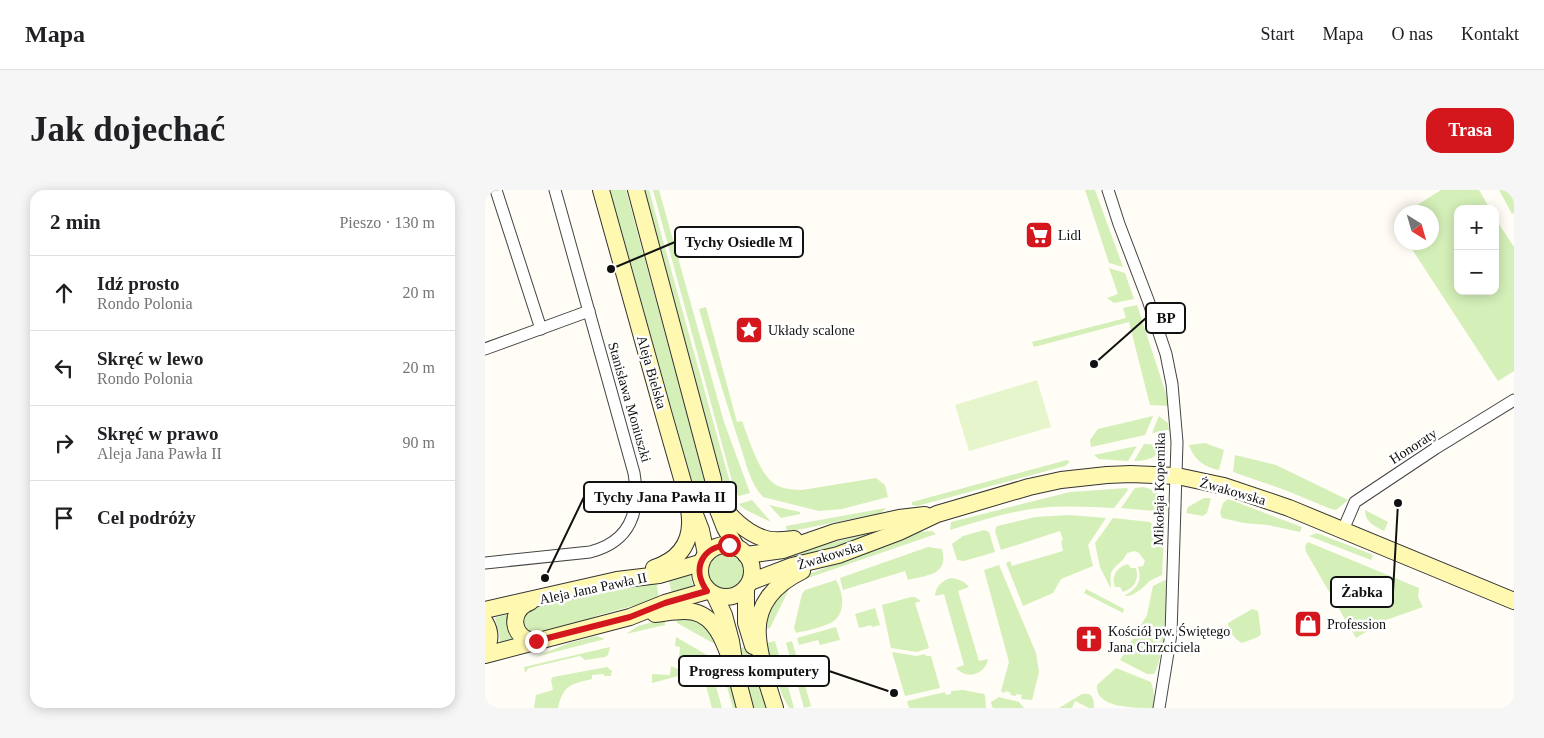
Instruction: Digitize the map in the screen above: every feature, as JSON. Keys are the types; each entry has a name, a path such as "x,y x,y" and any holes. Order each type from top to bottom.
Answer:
{"street":[{"path":"496,190 541,329"},
{"name":"Stanisława Moniuszki","path":"485,563 599,550 617,540 631,521 637,499 634,473 555,190"},
{"name":"Aleja Bielska","path":"601,190 685,489 701,530 703,558"},
{"path":"636,190 713,479 725,509 739,523 761,538 784,540 835,532"},
{"name":"Mikołaja Kopernika","path":"1108,190 1166,354 1172,384 1177,442 1177,476 1171,634 1159,708"},
{"path":"485,349 589,312"},
{"name":"Honoraty","path":"1343,530 1355,502 1436,448 1514,400"},
{"name":"Żwakowska","path":"748,585 793,566 838,555 899,532 937,514 1029,488 1061,480 1107,475 1177,476 1224,486 1289,508 1514,601"},
{"path":"713,479 716,505 725,528 752,568 748,585 746,623 751,641 768,683"},
{"path":"617,580 667,563 684,548 691,518 685,489"},
{"name":"Żwakowska","path":"742,551 783,550 835,532 899,518 937,514"},
{"path":"742,551 721,546 713,548 703,558 700,578 724,615 745,708"},
{"path":"775,708 758,640 758,619 777,586 791,576 838,555"},
{"name":"Aleja Jana Pawła II","path":"485,610 617,580 659,575 703,558"},
{"path":"485,653 630,617 665,603 711,593 723,598 731,597 748,585"},
{"path":"536,641 527,640 521,635 515,621 517,612 521,607 537,599"},
{"path":"630,617 683,611 705,616 715,626 721,636 736,674"},
{"path":"485,622 490,637 485,653"}],"green space":[{"path":"610,190 626,190 711,503 699,506"},
{"path":"644,190 649,190 734,497 728,499 643,198"},
{"path":"653,190 659,190 724,422 750,493 739,496 735,492"},
{"path":"1085,190 1095,190 1123,267 1109,263"},
{"path":"1441,190 1479,190 1488,205 1454,205 1454,295 1499,295 1499,224 1514,247 1514,371 1498,381 1413,250 1439,250 1439,205 1417,205"},
{"path":"1499,190 1514,190 1514,213 1512,214"},
{"path":"1109,268 1125,273 1134,299 1114,303 1107,298 1118,294"},
{"path":"1137,305 1170,406 1150,405 1129,322 1034,347 1032,342 1126,318 1123,308"},
{"path":"706,307 737,422 742,421 756,457 772,482 784,488 802,490 876,478 885,485 888,497 842,509 819,511 763,497 755,486 749,472 719,377 699,309"},
{"path":"1037,380 1051,427 969,451 955,405"},
{"path":"1153,416 1145,435 1091,447 1090,440 1098,429"},
{"path":"1159,416 1168,423 1169,430 1152,433"},
{"path":"1205,443 1224,450 1219,470 1200,462 1189,445"},
{"path":"1144,444 1166,445 1153,458 1134,461"},
{"path":"1137,446 1128,461 1099,459 1094,455"},
{"path":"1235,455 1276,465 1348,500 1336,510 1331,509 1285,490 1233,472"},
{"path":"1067,460 1070,462 1065,466 917,506 912,505 912,502"},
{"path":"1143,487 1152,490 1162,498 1167,511 1121,508 1135,488"},
{"path":"1127,488 1128,490 1114,508 1068,506 1029,509 950,530 951,522 1070,492"},
{"path":"1204,498 1211,498 1207,513 1203,516 1186,513 1188,507"},
{"path":"1228,499 1302,527 1300,532 1222,518 1220,513 1223,503"},
{"path":"752,500 771,522 744,509 739,504"},
{"path":"769,505 800,512 800,514 781,518"},
{"path":"886,508 881,513 787,532 786,526"},
{"path":"1365,510 1388,522 1384,531 1368,521"},
{"path":"1070,515 1106,518 1088,545 1093,566 1061,579 1053,593 1023,606 1006,563 1010,561 1012,566 1063,551 1061,541 1063,540 1060,531 1001,550 995,531 997,526 1036,517"},
{"path":"1113,518 1150,522 1164,536 1162,575 1150,581 1135,594 1128,596 1124,596 1132,591 1139,581 1138,567 1143,566 1145,561 1135,551 1127,553 1111,573 1111,589 1100,567 1095,543"},
{"path":"884,530 795,562 793,552"},
{"path":"984,530 989,532 995,552 964,561 957,560 952,544 963,536"},
{"path":"932,531 936,534 802,580 801,577 920,532"},
{"path":"1317,533 1373,556 1371,560 1309,536"},
{"path":"1308,542 1419,588 1418,597 1423,607 1386,620 1356,638 1306,552 1305,546"},
{"path":"928,547 942,549 942,564 940,569 935,572 908,580 905,571 843,590 840,578"},
{"path":"726,554 739,559 744,572 739,585 726,590 713,585 708,572 713,559"},
{"path":"1128,564 1131,568 1136,568 1137,576 1133,586 1123,592 1120,587 1115,587 1114,576 1118,570"},
{"path":"999,565 1036,653 1039,672 1032,700 1021,699 1022,695 1010,695 1011,693 1001,691 1009,662 984,570"},
{"path":"689,572 694,589 672,594 668,577"},
{"path":"951,578 965,583 969,587 958,591 979,661 988,659 983,669 975,674 965,674 956,668 964,665 944,594 935,596 940,584"},
{"path":"1167,579 1161,655 1154,674 1147,674 1120,660 1147,615 1153,586"},
{"path":"656,580 659,599 599,615 565,628 531,634 523,627 524,615 533,607"},
{"path":"836,580 842,599 840,614 837,618 824,626 796,633 794,628 802,594 805,590"},
{"path":"791,585 770,628 763,630 773,599"},
{"path":"1086,589 1124,609 1123,613 1084,593"},
{"path":"911,597 921,601 915,603 929,648 917,652 891,648 882,605"},
{"path":"875,608 880,625 859,628 855,614"},
{"path":"1252,609 1258,611 1261,634 1242,643 1232,634 1228,623"},
{"path":"508,614 514,640 500,644 495,618"},
{"path":"676,617 697,617 718,642 713,643 677,623"},
{"path":"665,619 665,625 626,634 638,626"},
{"path":"836,627 840,640 820,645 818,640 799,645 797,638"},
{"path":"596,636 605,639 535,657 569,643"},
{"path":"676,637 707,655 722,708 712,708 701,667 691,670 679,657 680,647 675,646"},
{"path":"775,641 794,708 789,708 782,695 766,643"},
{"path":"792,641 811,706 804,708 786,643"},
{"path":"748,646 766,708 754,708 737,649"},
{"path":"610,647 608,655 605,657 585,660 580,656 529,668 525,673 524,667"},
{"path":"892,652 931,656 940,688 905,696"},
{"path":"723,654 739,708 733,708 718,655"},
{"path":"671,666 678,669 682,675 652,683 652,674 670,675"},
{"path":"607,667 612,671 611,676 604,676 604,674 592,675 592,679 573,684 562,694 558,708 534,708 536,695 553,690 551,680 553,677"},
{"path":"1116,668 1151,682 1154,695 1153,708 1126,707 1108,702 1102,698 1098,693 1097,685"},
{"path":"963,690 984,694 986,708 909,708 907,701 945,692 946,695 951,694 951,691"},
{"path":"1082,694 1091,695 1094,708 1089,708 1075,701 1072,708 1059,708"},
{"path":"999,697 1019,702 1024,708 992,707 991,702"}],"place":[{"name":"Lidl","path":"1039,235"},
{"name":"Tychy Osiedle M","path":"611,269"},
{"name":"Układy scalone","path":"749,330"},
{"name":"BP","path":"1094,364"},
{"name":"Żabka","path":"1398,503"},
{"name":"Tychy Jana Pawła II","path":"545,578"},
{"name":"Profession","path":"1308,624"},
{"name":"Kościół pw. Świętego Jana Chrzciciela","path":"1089,639"},
{"name":"Progress komputery","path":"894,693"}],"route":[{"path":"536,641 630,617 665,603 707,591 700,578 700,563 713,548 729,545"}]}
